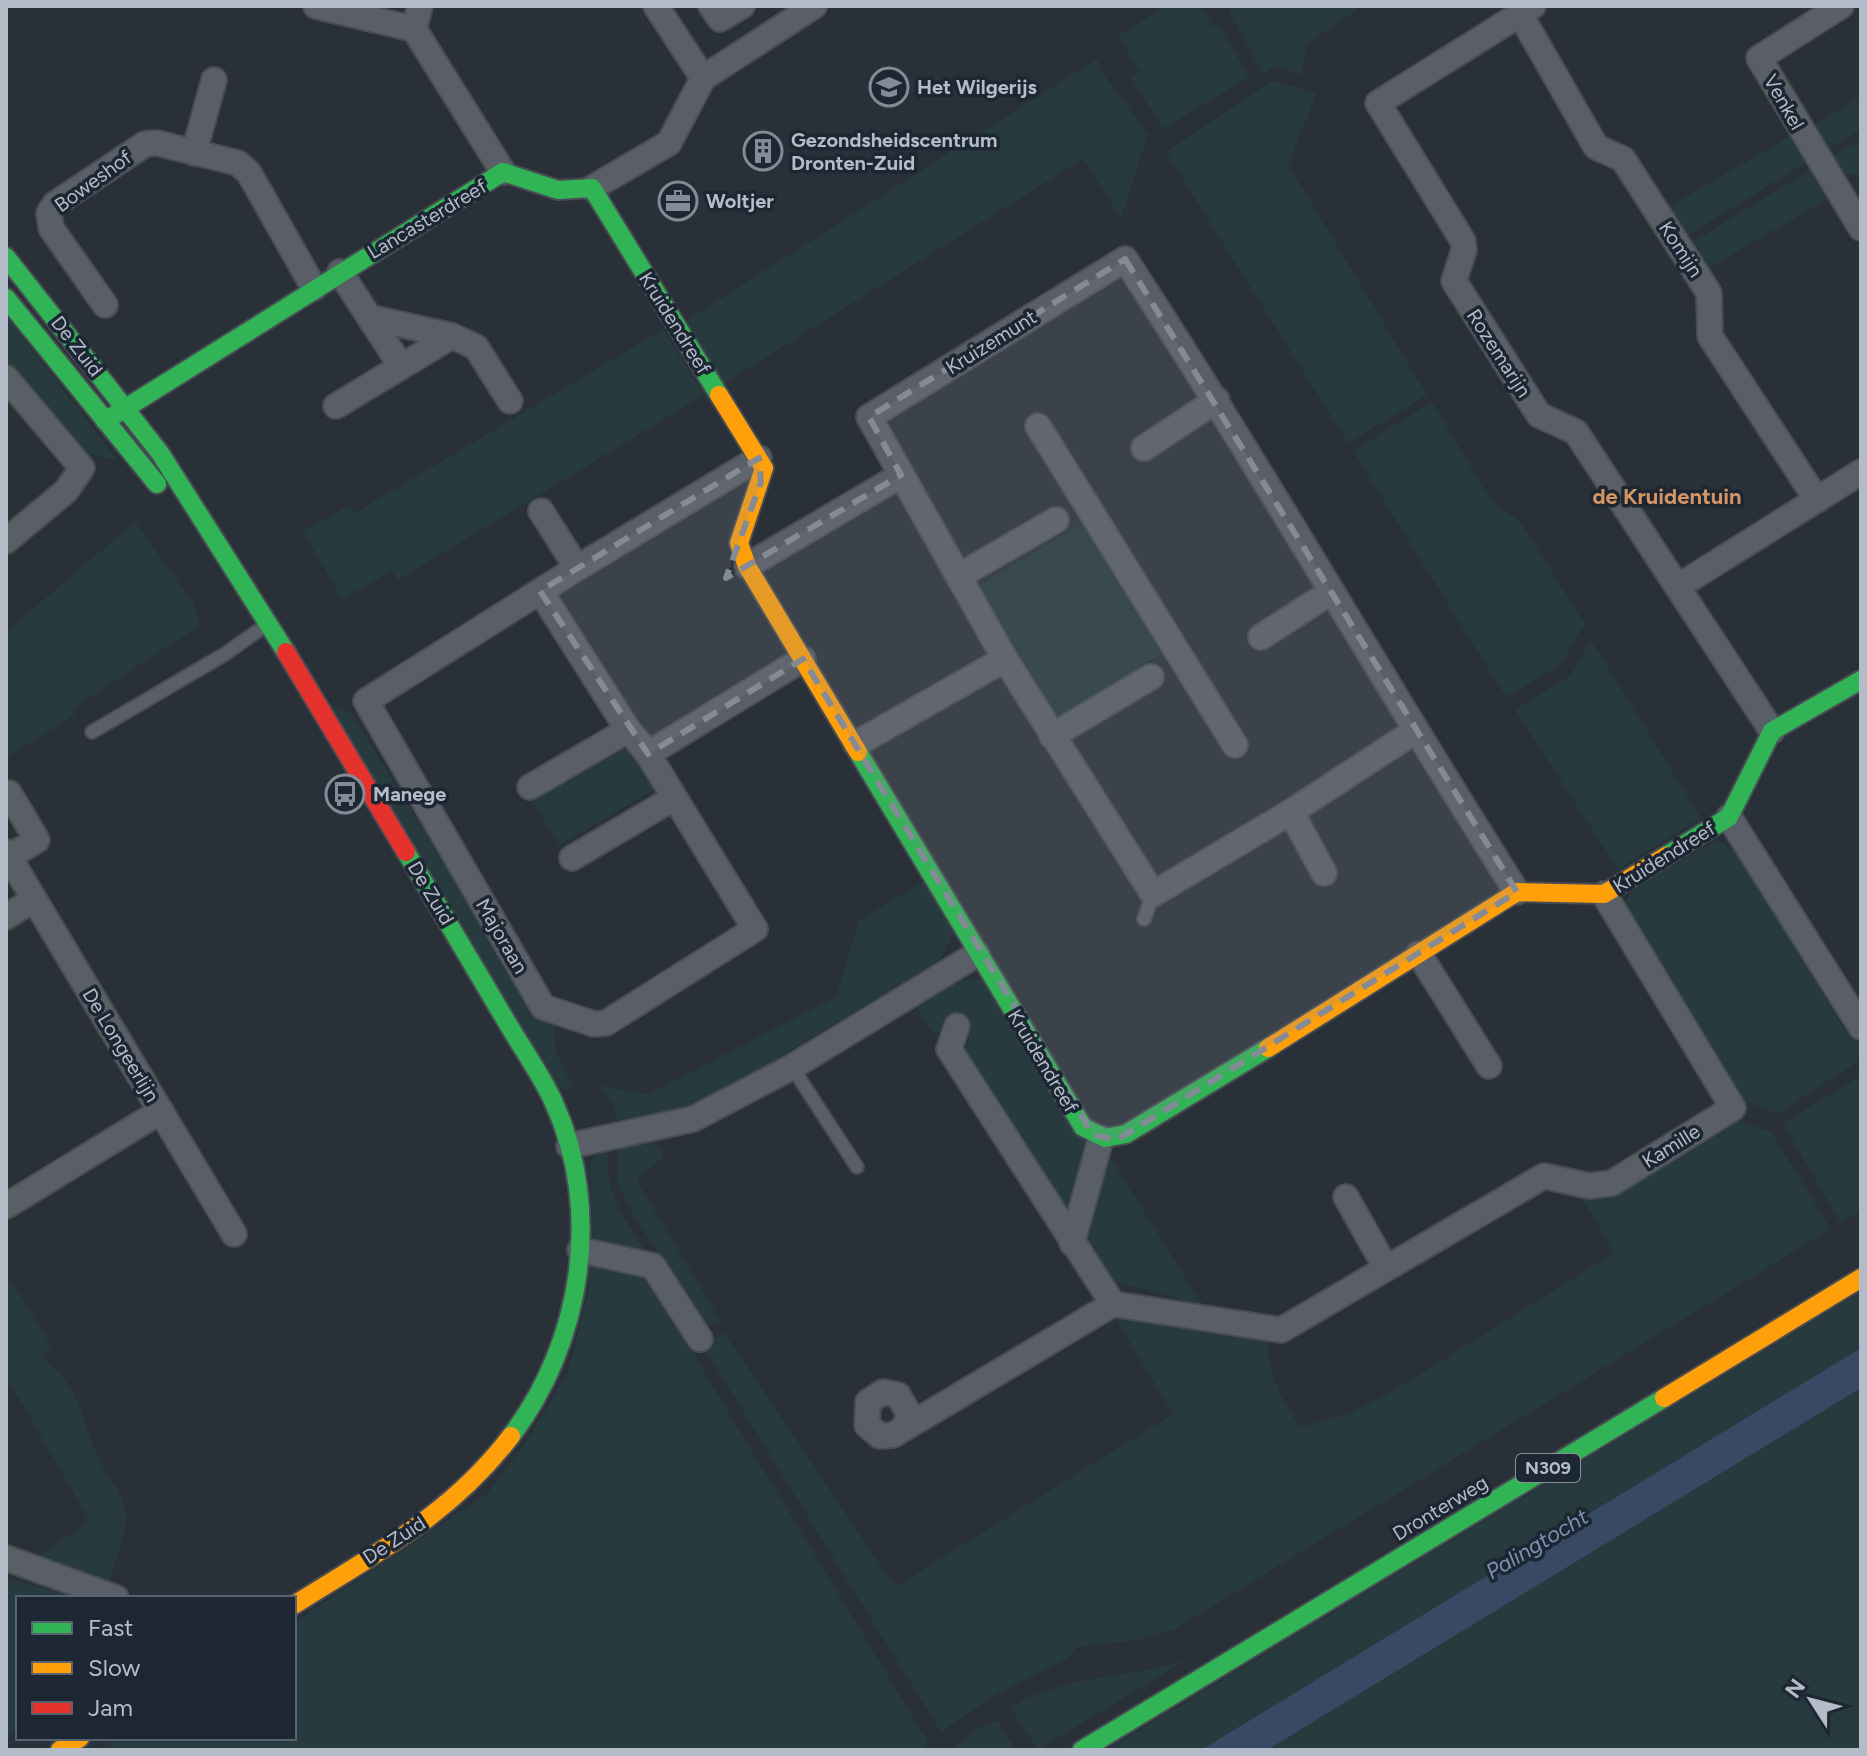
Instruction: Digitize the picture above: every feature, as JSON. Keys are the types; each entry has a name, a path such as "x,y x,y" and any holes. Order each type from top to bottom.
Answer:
{"street":[{"path":"316,6 417,18 503,172"},
{"path":"656,6 703,78"},
{"path":"711,6 720,19 742,6"},
{"name":"Venkel","path":"1841,6 1759,58 1861,228"},
{"path":"592,188 669,143 703,78 809,7"},
{"name":"Komijn","path":"1526,10 1596,147 1623,159 1709,293 1710,336 1817,500"},
{"name":"Rozemarijn","path":"1526,10 1378,103 1463,241 1464,250 1454,281 1539,415 1576,432 1772,731"},
{"path":"194,153 214,80"},
{"name":"Boweshof","path":"105,305 51,228 49,213 55,204 145,144 157,143 238,163 249,173 314,288"},
{"name":"Lancasterdreef","path":"105,421 503,172 558,190 592,188"},
{"name":"Kruidendreef","path":"592,188 764,468 739,543 747,566 1083,1127 1101,1138"},
{"name":"De Zuid","path":"6,257 160,453 302,678 554,1102 578,1180 580,1250 572,1303 541,1391 495,1459 448,1504 296,1604"},
{"name":"Kruizemunt","path":"1153,894 1005,659 869,417 1125,259 1217,400 1415,731 1517,892"},
{"path":"340,272 401,366"},
{"name":"De Zuid","path":"6,298 105,421 224,558"},
{"path":"372,318 452,336 476,347 510,401"},
{"path":"336,406 452,336"},
{"path":"6,378 82,468 66,491 6,541"},
{"path":"1144,448 1217,400"},
{"path":"1038,426 1235,745"},
{"path":"541,511 577,568 759,458"},
{"path":"1679,586 1861,472"},
{"path":"747,566 901,475"},
{"path":"959,576 1056,520"},
{"name":"Majoraan","path":"540,591 628,730 648,754 755,929 606,1023 594,1024 550,1013 543,1007 366,701 540,591 577,568"},
{"path":"1261,637 1331,592"},
{"path":"648,754 803,659"},
{"path":"856,744 1005,659"},
{"path":"1052,736 1151,677"},
{"path":"1772,731 1857,691"},
{"path":"530,787 628,730"},
{"path":"1153,894 1291,812 1415,731"},
{"name":"Kruidendreef","path":"1517,892 1604,894 1729,817 1772,731"},
{"name":"De Longeerlijn","path":"6,795 9,793 37,840 8,855 234,1234"},
{"path":"572,858 674,798"},
{"path":"1291,812 1324,873"},
{"path":"1729,817 1861,1027"},
{"path":"1072,1243 1101,1138 1117,1140 1142,1127 1517,892"},
{"name":"Kamille","path":"1113,1304 1281,1330 1544,1176 1589,1186 1612,1183 1733,1108 1604,894"},
{"path":"6,917 34,899"},
{"path":"569,1146 693,1119 792,1067 977,954"},
{"path":"1419,954 1489,1066"},
{"path":"904,1428 1113,1304 949,1049 957,1026"},
{"path":"6,1206 161,1111"},
{"path":"1346,1197 1386,1268"},
{"path":"580,1250 613,1254 653,1266 700,1339"},
{"name":"Dronterweg","path":"1082,1750 1861,1278"},
{"path":"6,1558 110,1596"}],"lane":[{"path":"92,732 225,654 266,625"},
{"path":"1144,919 1153,894"},
{"path":"792,1067 857,1167"}],"highlighted area":[{"path":"1125,259 1517,892 1142,1127 1117,1140 1093,1135 803,659 648,754 540,591 759,458 761,482 726,578 901,475 869,417"}],"green space":[{"path":"1166,6 1200,6 1213,27 1218,24 1249,77 1163,129 1131,77 1140,71 1118,36"},
{"path":"1227,6 1362,6 1307,44 1301,75 1275,66 1263,75"},
{"path":"1097,59 1105,76 1148,134 1121,218 1083,159 723,384 684,322"},
{"path":"1272,81 1317,93 1288,164 1427,395 1348,443 1166,152"},
{"path":"1861,96 1861,129 1825,151 1811,127"},
{"path":"1794,134 1810,160 1683,238 1665,209"},
{"path":"1861,139 1861,176 1838,172 1830,158"},
{"path":"1815,167 1833,196 1704,271 1688,245"},
{"path":"6,316 118,461 79,452 6,370"},
{"path":"663,329 704,395 398,580 392,571 342,599 303,531 350,505 355,513"},
{"path":"1432,402 1494,505 1519,520 1585,624 1560,665 1506,697 1353,451"},
{"path":"135,522 194,604 199,626 76,706 72,711 76,718 71,717 6,758 6,632"},
{"path":"1082,524 1161,654 1060,719 977,587"},
{"path":"1591,640 1701,818 1618,869 1515,710 1570,676"},
{"path":"326,703 352,714 504,961 553,1022 556,1052 574,1090 554,1087"},
{"path":"629,745 656,788 560,845 531,800"},
{"path":"1718,840 1738,854 1846,1032 1859,1045 1860,1060 1777,1114 1736,1097 1620,909 1635,887"},
{"path":"924,881 955,931 940,960 761,1068 687,1106 618,1124 614,1105 600,1086 649,1094 836,997 859,920"},
{"path":"983,978 1087,1143 1068,1222 964,1059 969,1037 955,1018 934,1035 914,1003 948,982"},
{"path":"1861,1075 1861,1211 1841,1223 1783,1124"},
{"path":"1725,1116 1771,1132 1831,1229 1175,1629 1138,1640 1077,1647 1066,1659 995,1695 941,1732 703,1346 724,1332 895,1587 1173,1414 1112,1312 1269,1337 1272,1373 1300,1427 1349,1414 1387,1395 1614,1253 1579,1193 1621,1187 1640,1179 1675,1157"},
{"path":"655,1142 664,1157 636,1179 721,1322 702,1326 618,1185 618,1149"},
{"path":"608,1147 612,1192 647,1253 593,1241 590,1165 597,1151"},
{"path":"1105,1149 1203,1306 1105,1278 1085,1247"},
{"path":"588,1260 648,1272 712,1385 928,1742 924,1750 98,1750 114,1740 296,1740 296,1622 487,1494 528,1439 568,1373 589,1290"},
{"path":"6,1272 51,1346 41,1357 55,1368 73,1393 101,1464 125,1508 121,1545 109,1581 32,1561 90,1521 6,1376"},
{"path":"1861,1292 1861,1348 1201,1750 1107,1750"},
{"path":"1861,1388 1861,1750 1267,1750"},
{"path":"10,1580 74,1596 16,1596 16,1732 6,1739 6,1597"},
{"path":"1186,1660 1038,1750 1011,1708 1052,1689"},
{"path":"998,1721 1016,1750 950,1750 982,1726"}],"water":[{"path":"1861,1348 1861,1388 1267,1750 1201,1750"}],"traffic: fast":[{"path":"105,421 503,172 558,190 592,188 719,395"},
{"path":"6,257 160,453 286,652"},
{"path":"6,298 157,484"},
{"path":"1666,856 1729,817 1772,731 1861,680"},
{"path":"858,752 1083,1127 1105,1138 1126,1134 1268,1048"},
{"path":"406,852 549,1092 569,1144 578,1187 581,1231 578,1275 569,1318 555,1360 511,1436"},
{"path":"1082,1750 1664,1398"}],"traffic: slow":[{"path":"719,395 764,468 739,543 747,566 858,752"},
{"path":"1268,1048 1517,892 1604,894 1666,856"},
{"path":"1664,1398 1861,1278"},
{"path":"296,1604 383,1550 438,1510 488,1464 511,1436"},
{"path":"60,1750 77,1740"}],"traffic: jam":[{"path":"286,652 406,852"}],"place":[{"name":"Het Wilgerijs","path":"889,87"},
{"name":"Gezondsheidscentrum Dronten-Zuid","path":"763,151"},
{"name":"Woltjer","path":"678,201"},
{"name":"Manege","path":"345,794"}],"district":[{"name":"de Kruidentuin","path":"1667,496"}],"water label":[{"name":"Palingtocht","path":"1537,1544"}]}
